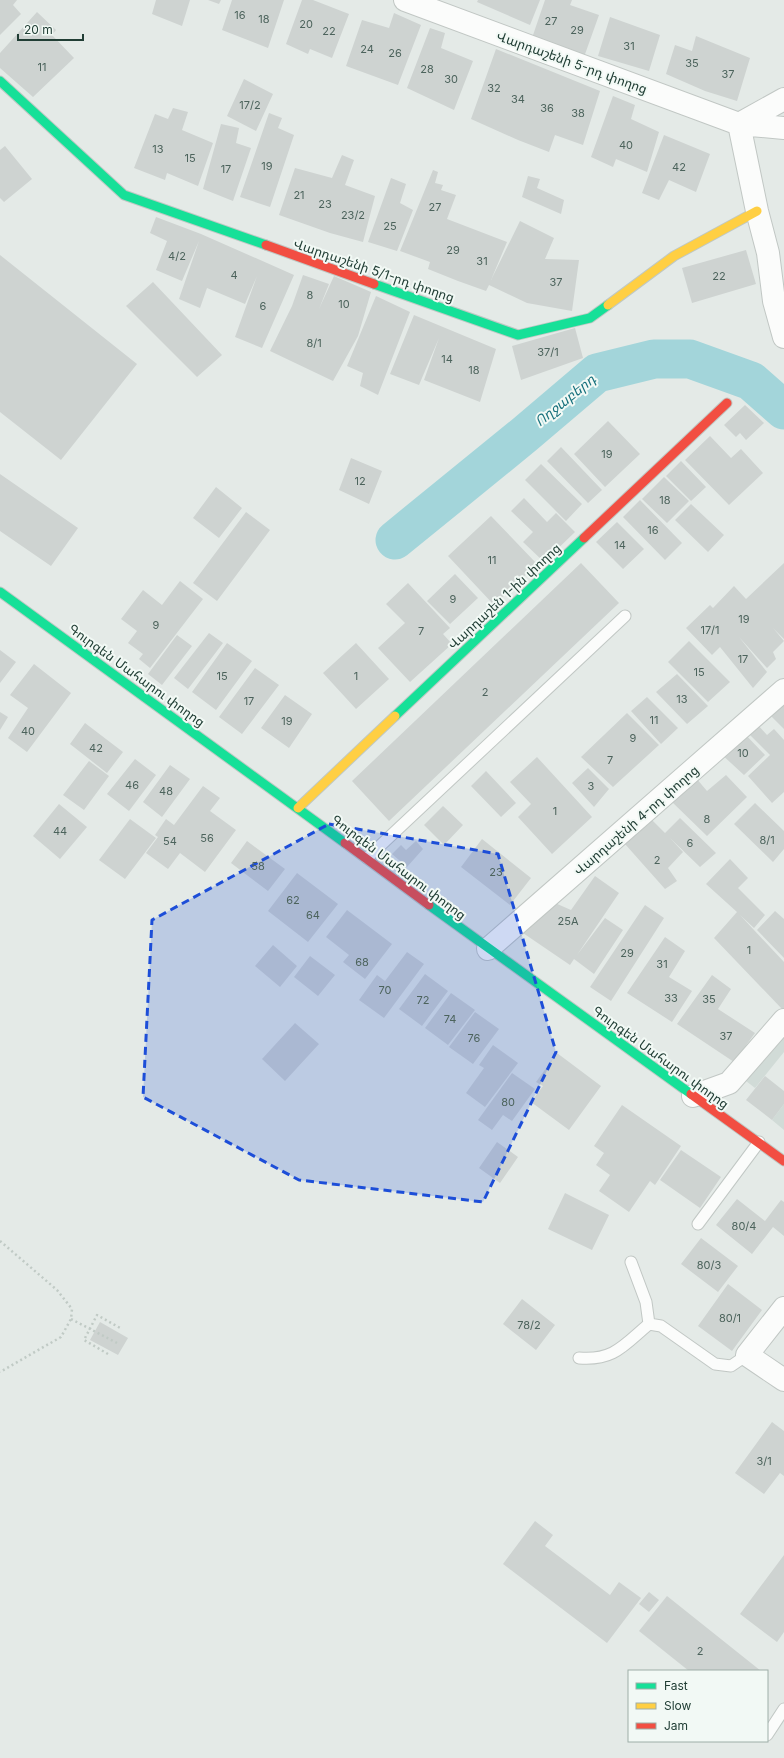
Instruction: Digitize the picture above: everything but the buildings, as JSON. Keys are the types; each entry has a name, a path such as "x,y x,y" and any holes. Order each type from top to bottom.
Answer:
{"street":[{"name":"Վարդաշենի 5-րդ փողոց","path":"405,0 739,124 784,128"},
{"name":"Վարդաշենի 5/1-րդ փողոց","path":"0,81 124,195 518,335 590,318 674,256 757,212"},
{"path":"784,99 739,124 757,212 768,253 774,301 784,336"},
{"name":"Վարդաշեն 1-ին փողոց","path":"298,808 727,403"},
{"name":"Գուրգեն Մահարու փողոց","path":"0,592 367,858 488,949 784,1161"},
{"name":"Վարդաշենի 4-րդ փողոց","path":"488,949 784,690"},
{"path":"693,1096 729,1083 784,1020"},
{"path":"784,1308 747,1355 784,1380"}],"lane":[{"path":"367,858 625,616"},
{"path":"698,1224 759,1142"},
{"path":"631,1262 646,1302 649,1324"},
{"path":"649,1324 661,1326 715,1364 731,1366 747,1355"},
{"path":"579,1358 588,1359 609,1356 620,1349 649,1324"},
{"path":"768,1734 784,1708"}],"path":[{"path":"0,1241 57,1290 72,1309 71,1319 61,1337 0,1372"},
{"path":"108,1354 84,1340 97,1315 122,1329"},
{"path":"71,1319 117,1343"}],"highlighted area":[{"path":"329,824 498,854 556,1052 483,1202 299,1180 143,1097 152,920"}],"shaded area":[{"path":"784,1033 784,1052 755,1088 746,1081"},
{"path":"784,1104 784,1130 772,1120"}],"waterway":[{"name":"Ողջաբերդ","path":"395,540 524,435 597,373 654,359 690,359 751,381 784,410"}],"traffic: fast":[{"path":"0,81 124,195 266,245"},
{"path":"374,284 518,335 590,318 608,305"},
{"path":"395,716 584,538"},
{"path":"0,592 345,843"},
{"path":"429,905 691,1094"}],"traffic: slow":[{"path":"608,305 674,256 757,211"},
{"path":"298,808 395,716"}],"traffic: jam":[{"path":"266,245 374,284"},
{"path":"584,538 727,403"},
{"path":"345,843 429,905"},
{"path":"691,1094 784,1161"}]}
